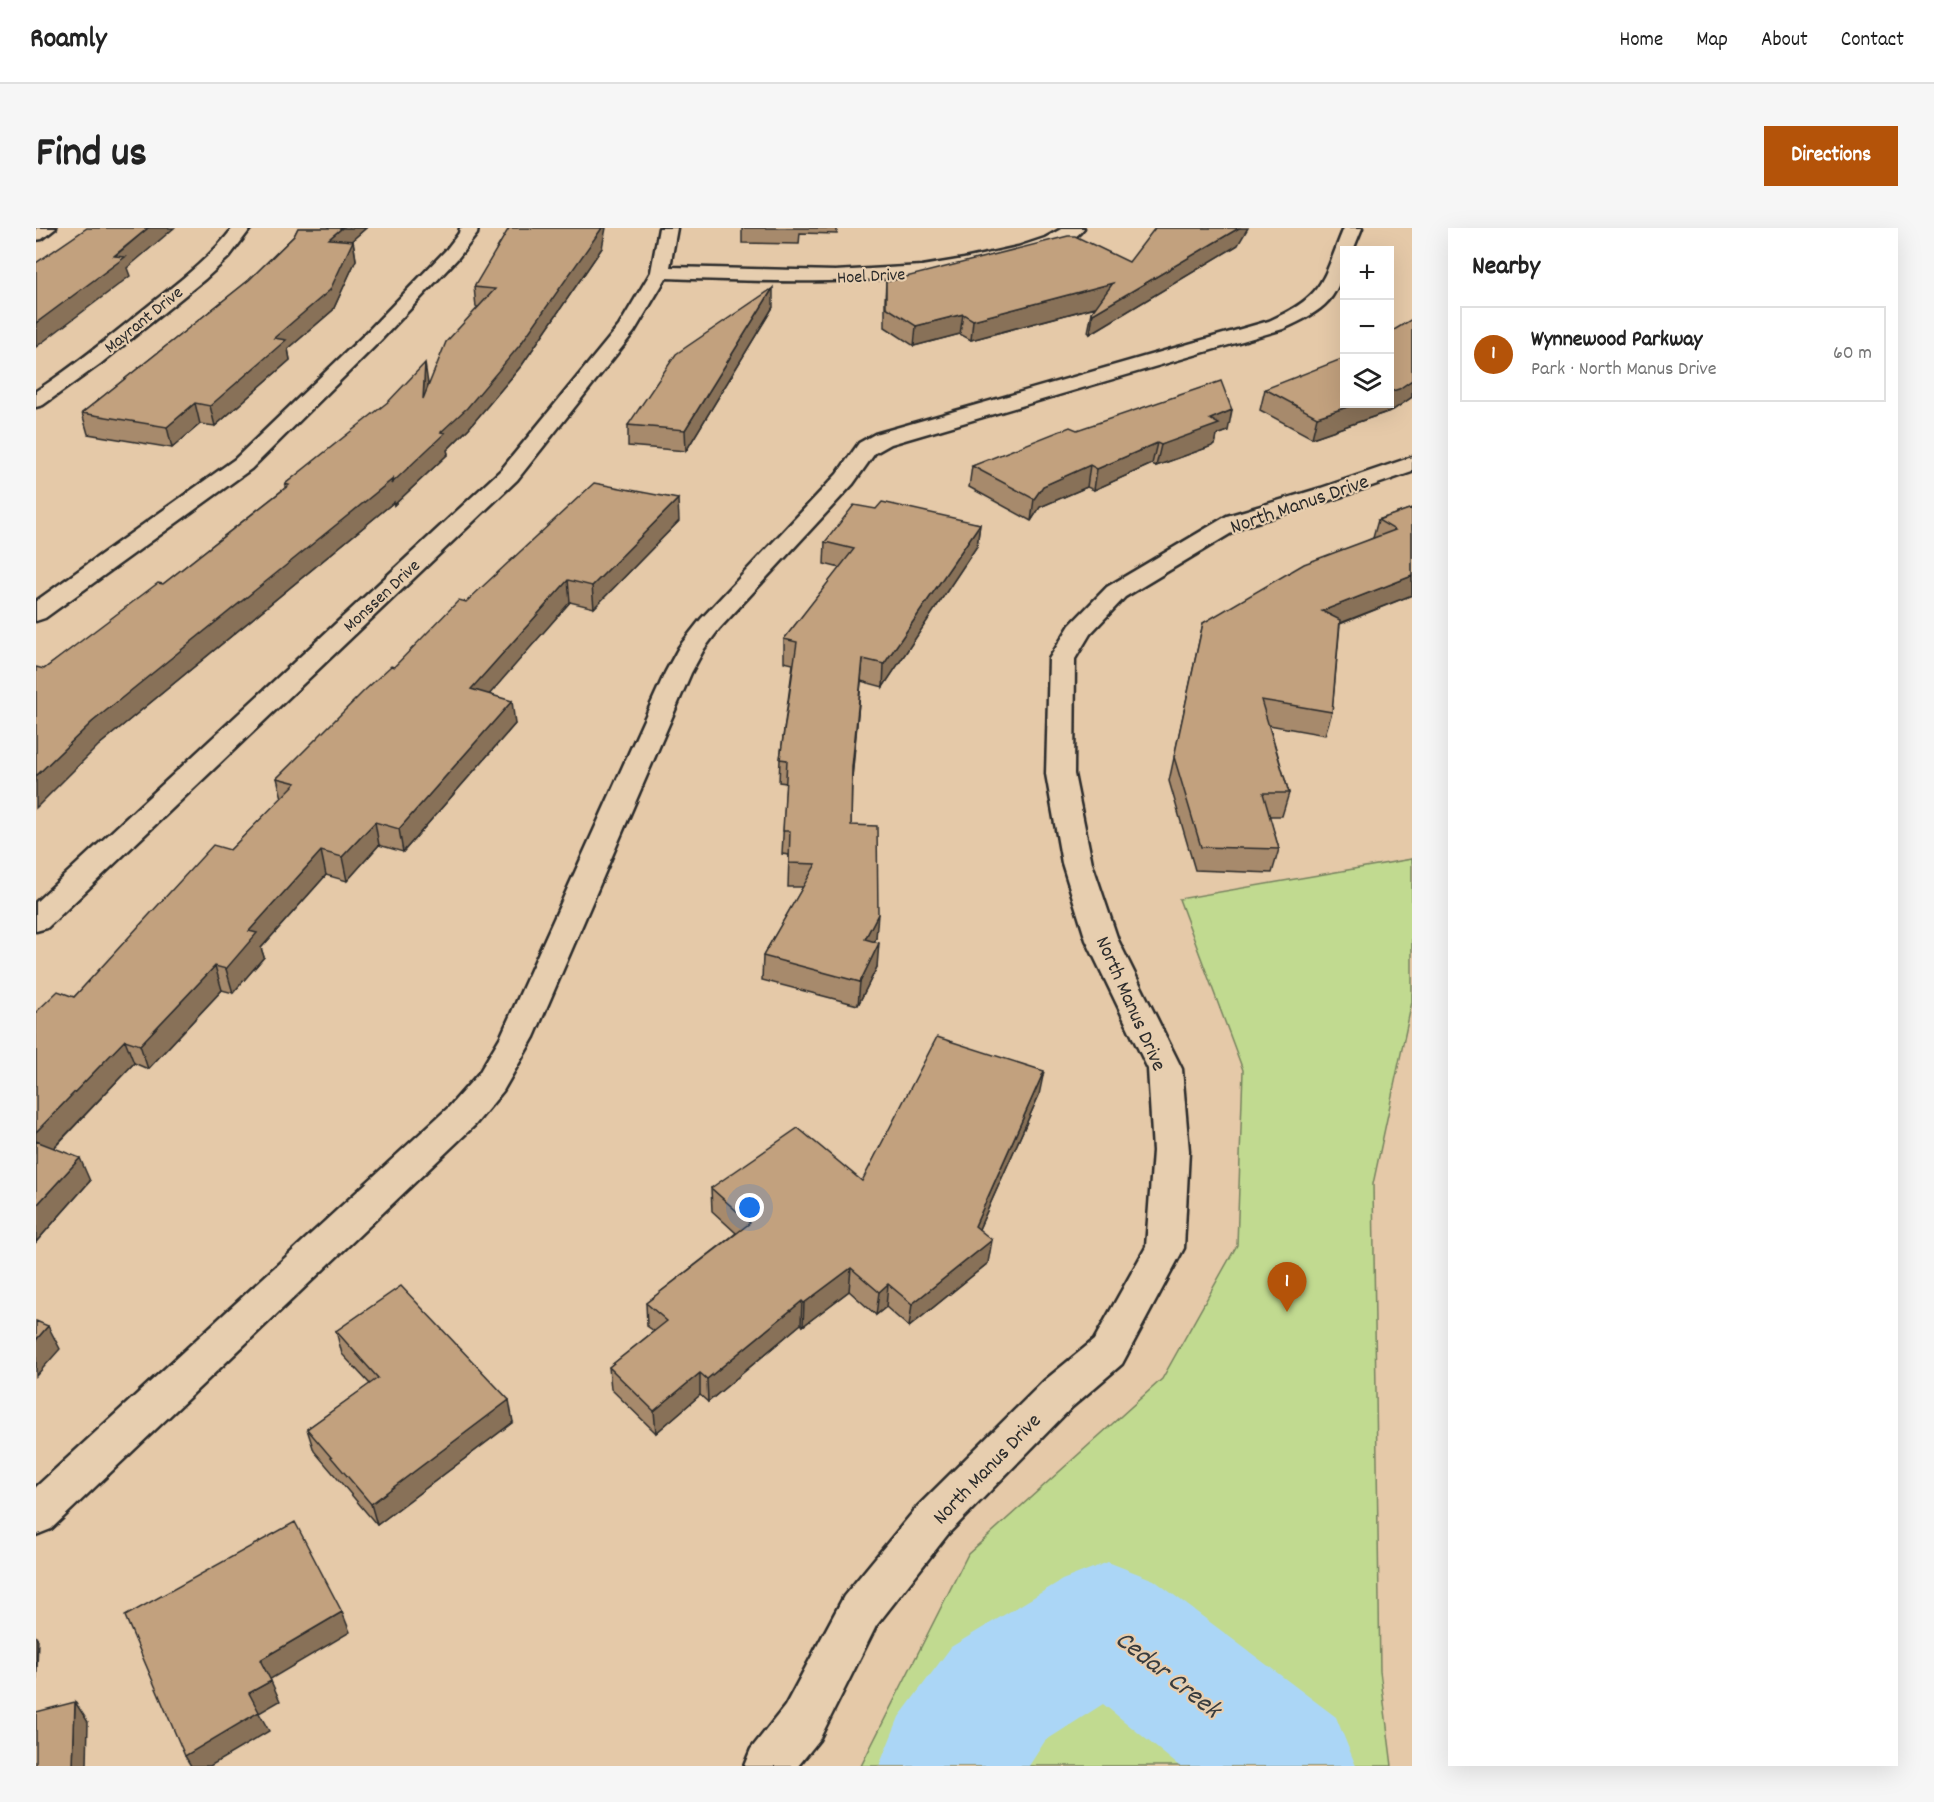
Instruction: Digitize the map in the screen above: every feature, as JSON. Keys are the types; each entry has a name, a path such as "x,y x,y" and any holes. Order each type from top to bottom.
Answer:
{"street":[{"path":"36,235 47,228"},
{"name":"Mayrant Drive","path":"36,401 69,379 178,292 231,244 242,228"},
{"path":"36,613 243,464 436,270 468,234 469,228"},
{"name":"Monssen Drive","path":"36,920 509,475 627,328 660,272 668,228"},
{"name":"Hoel Drive","path":"660,272 843,278 910,274 987,261 1035,248 1075,228"},
{"path":"36,1515 462,1116 491,1082 517,1037 692,647 710,624 845,479 867,448 882,439 1276,325 1298,316 1316,304 1326,289 1353,228"},
{"name":"North Manus Drive","path":"768,1766 802,1723 860,1611 933,1521 1058,1394 1108,1352 1164,1248 1171,1151 1165,1069 1102,940 1077,863 1060,774 1062,659 1079,630 1116,592 1235,520 1329,493 1412,464"}],"green space":[{"path":"1412,859 1412,1002 1373,1184 1380,1671 1392,1766 861,1766 968,1554 1162,1379 1237,1245 1243,1070 1179,899"}],"building":[{"path":"87,228 148,228 114,256 125,257 36,323 36,263"},
{"path":"298,228 342,228 329,239 353,241 330,290 274,338 286,340 210,406 195,403 167,427 82,413 249,280 294,236"},
{"path":"509,228 602,228 520,345 467,408 441,432 445,433 391,484 393,479 92,722 36,776 36,667 44,669 158,583 163,584 289,485 285,484 389,401 425,363 423,399 446,342 495,289 474,287"},
{"path":"1155,228 1239,228 1093,314 1092,312 1113,283 973,320 963,314 916,326 886,307 886,282 1068,236 1075,236 1129,262"},
{"path":"773,288 685,430 628,425 676,354"},
{"path":"1412,319 1412,380 1394,390 1394,354 1394,330"},
{"path":"1340,360 1340,408 1344,408 1317,417 1265,389"},
{"path":"1221,381 1232,410 1210,419 1219,424 1161,445 1157,443 1097,469 1090,465 1043,486 1034,499 972,466 1070,427 1077,430"},
{"path":"594,483 678,499 592,586 568,580 471,689 512,701 399,829 375,822 342,857 321,851 249,931 257,933 226,969 215,966 140,1045 125,1040 36,1132 36,1012 58,991 74,997 213,845 230,850 296,783 277,778 364,691 391,666 394,667 459,600 466,602"},
{"path":"882,502 980,524 884,664 863,659 852,767 851,825 877,826 878,914 865,939 879,943 860,982 763,956 816,864 789,863 790,831 783,831 787,760 780,759 797,642 784,639 854,549 825,542 854,505 876,509"},
{"path":"1412,508 1412,576 1322,611 1340,620 1332,712 1261,700 1289,793 1263,793 1279,849 1201,847 1174,757 1203,623 1304,564 1395,530 1378,520"},
{"path":"937,1037 1044,1071 975,1226 992,1240 912,1304 888,1284 879,1292 851,1268 804,1303 802,1301 707,1379 700,1373 654,1411 609,1367 667,1321 646,1303 750,1223 711,1188 798,1128 862,1181"},
{"path":"36,1141 80,1158 36,1206"},
{"path":"401,1286 509,1400 371,1504 307,1429 378,1378 336,1331"},
{"path":"36,1321 48,1326 36,1340"},
{"path":"295,1522 342,1612 260,1660 271,1681 249,1693 259,1712 185,1756 125,1616"},
{"path":"75,1702 73,1766 36,1766 36,1712"}],"waterway":[{"name":"Cedar Creek","path":"948,1766 998,1694 1108,1625 1287,1766"}],"place":[{"name":"Wynnewood Parkway","path":"1287,1312"}]}
